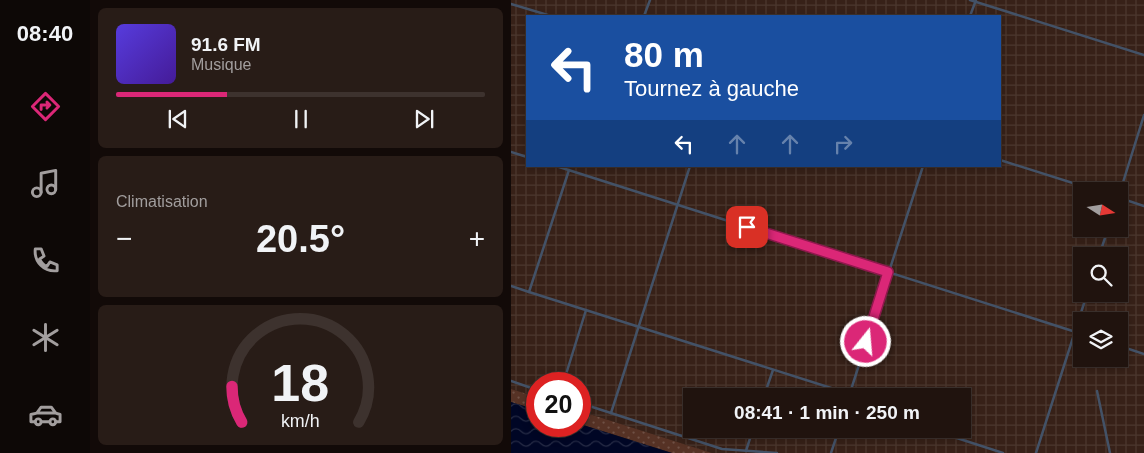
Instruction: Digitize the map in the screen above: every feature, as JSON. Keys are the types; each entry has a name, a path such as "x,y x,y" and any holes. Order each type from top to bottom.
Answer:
{"lane":[{"path":"645,15 650,0"},
{"path":"970,0 1144,56"},
{"path":"970,15 975,1"},
{"path":"511,4 548,15"},
{"path":"1123,182 1144,115"},
{"path":"511,152 526,157"},
{"path":"1001,160 1073,183"},
{"path":"559,167 1073,331"},
{"path":"611,413 690,167"},
{"path":"851,388 923,167"},
{"path":"529,292 569,170"},
{"path":"1129,201 1144,206"},
{"path":"511,286 828,388"},
{"path":"567,372 587,310"},
{"path":"1036,453 1073,338"},
{"path":"1128,349 1144,354"},
{"path":"767,388 773,370"},
{"path":"511,381 526,386"},
{"path":"1097,391 1109,453"},
{"path":"591,407 722,449 777,453"},
{"path":"746,452 750,438"},
{"path":"831,453 836,438"},
{"path":"957,438 1003,453"}],"shaded area":[{"path":"511,0 1144,0 1144,453 712,453 591,414 591,372 526,372 526,394 511,389"},
{"path":"511,389 526,394 526,407 511,402"},
{"path":"591,414 712,453 672,453 591,427"}],"water":[{"path":"511,402 526,407 526,437 591,437 591,427 672,453 511,453"}],"route":[{"path":"747,227 888,272 866,342"}]}
